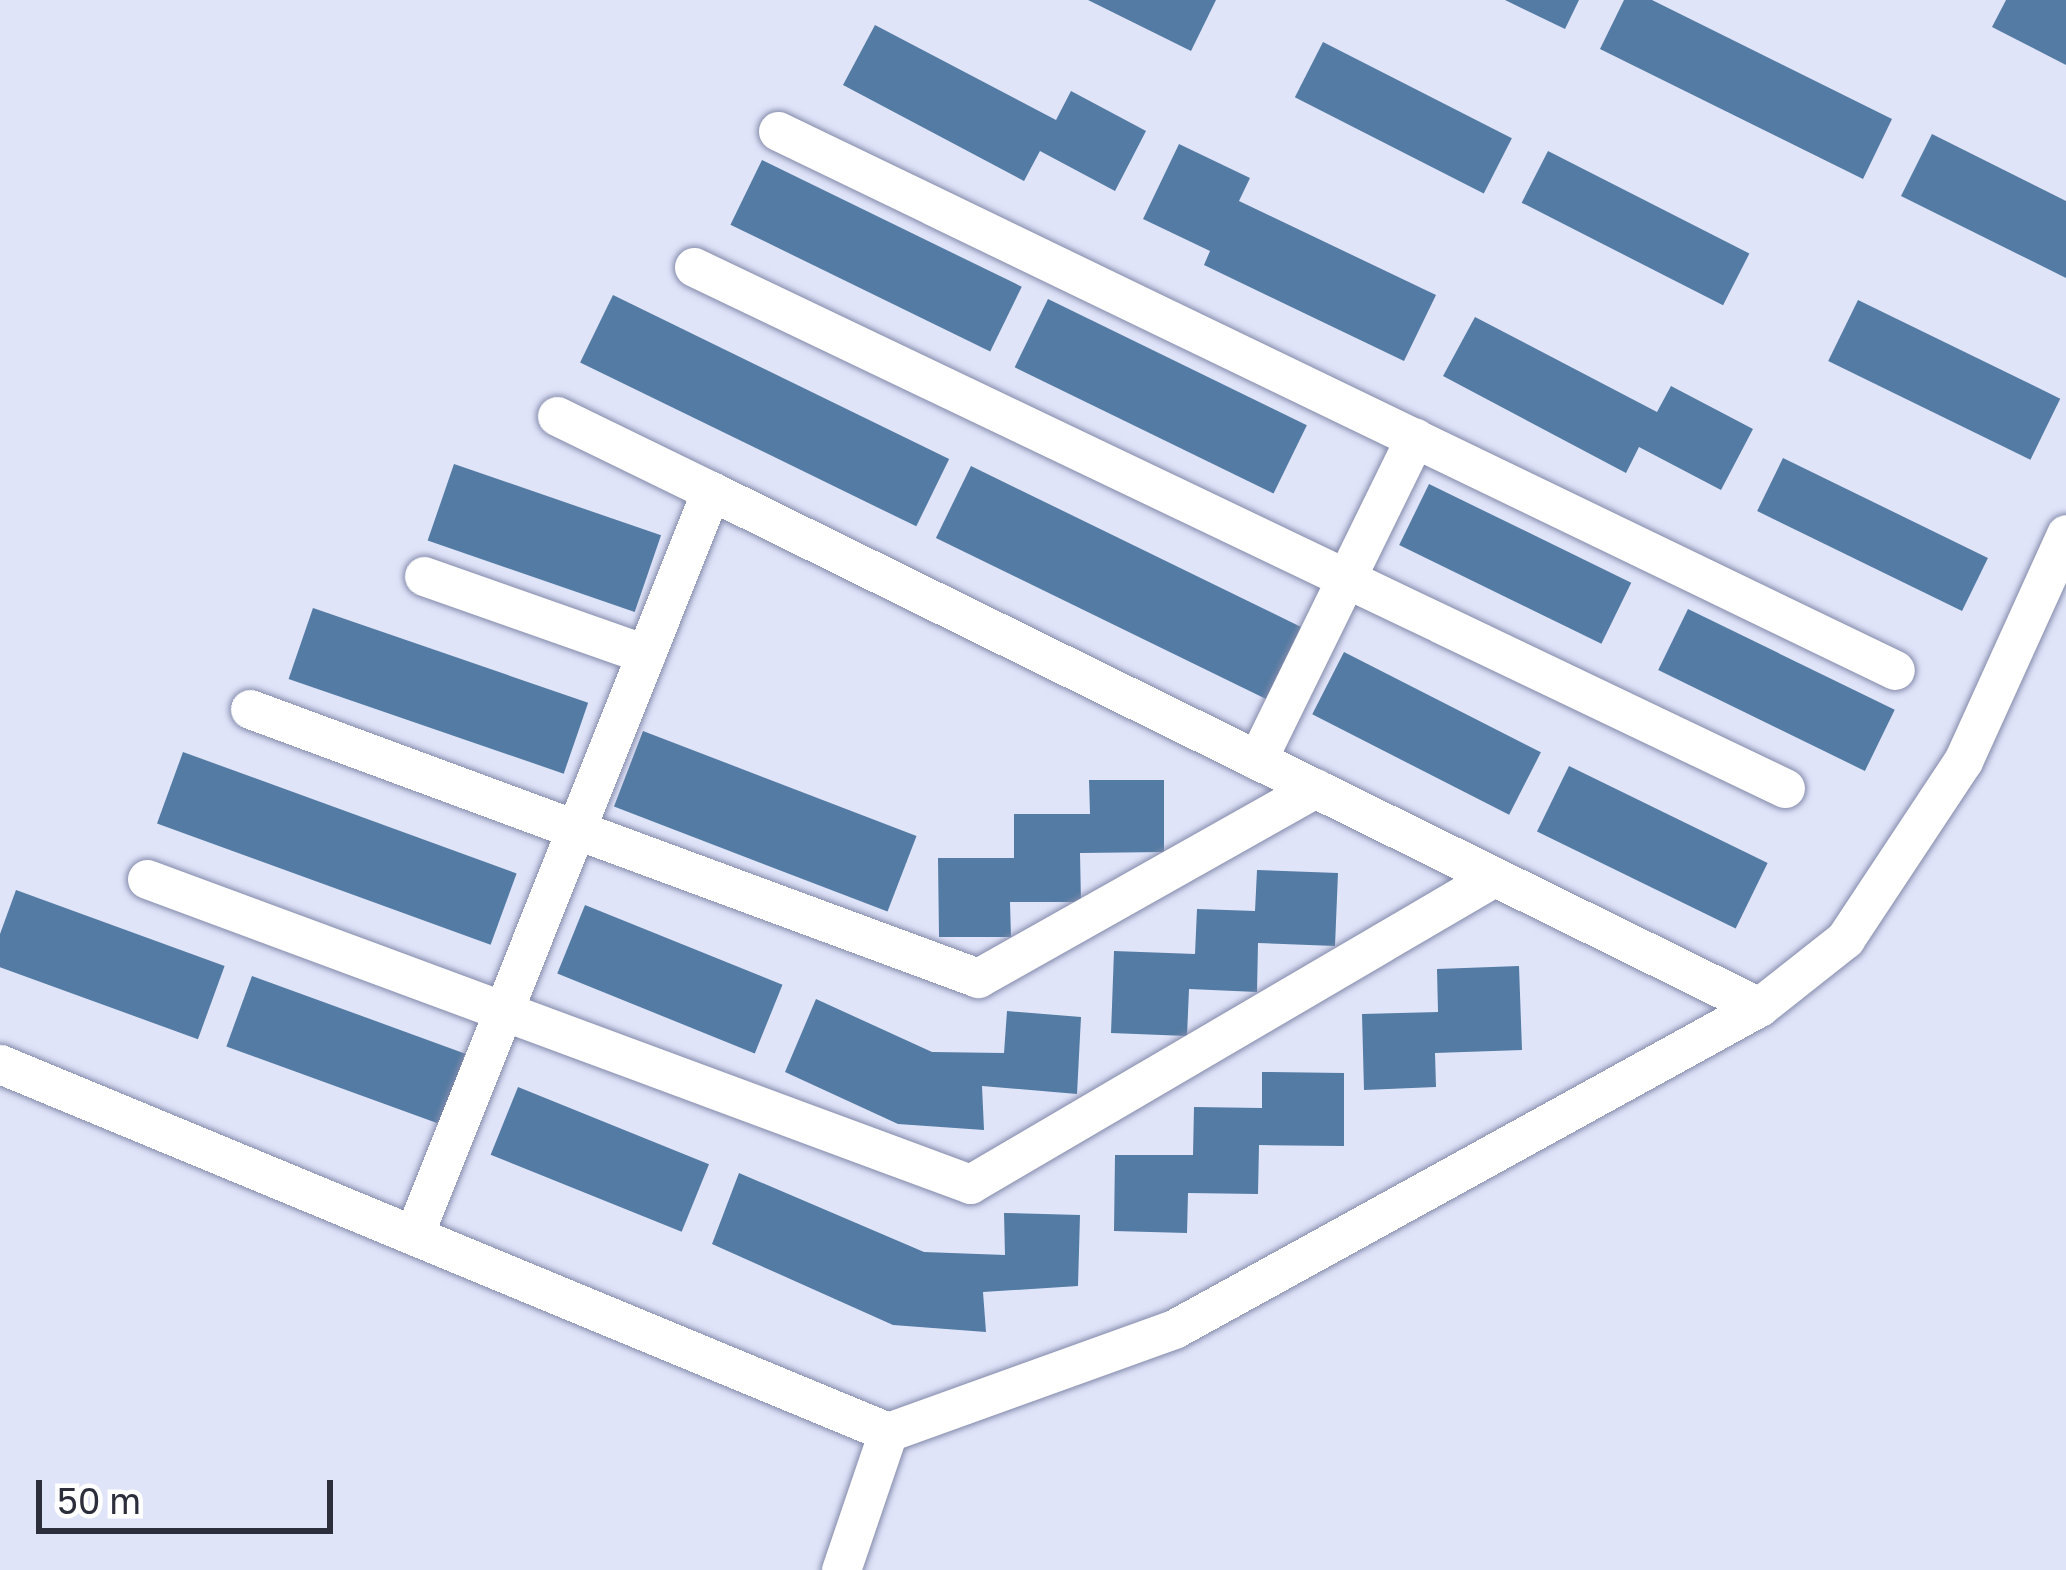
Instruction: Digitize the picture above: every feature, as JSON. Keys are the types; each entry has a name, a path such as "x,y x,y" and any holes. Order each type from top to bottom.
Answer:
{"street":[{"path":"778,130 1895,670"},
{"path":"694,267 1785,788"},
{"path":"557,416 1759,1007"},
{"path":"1257,760 1415,438"},
{"path":"415,1232 711,491"},
{"path":"0,1064 415,1232 888,1432 1174,1329 1759,1007 1845,939 1963,760 2066,534"},
{"path":"424,576 646,654"},
{"path":"250,709 978,978 1315,788"},
{"path":"147,878 970,1184 1494,877"},
{"path":"841,1570 888,1432"}],"building":[{"path":"1088,0 1216,0 1191,51"},
{"path":"1505,0 1579,0 1565,29"},
{"path":"1624,0 1652,0 1892,119 1863,179 1600,49"},
{"path":"2006,0 2066,0 2066,65 1992,27"},
{"path":"875,25 1056,120 1071,91 1146,131 1115,191 1040,151 1024,181 843,85"},
{"path":"1323,42 1512,138 1484,193 1295,97"},
{"path":"1932,134 2066,201 2066,278 1901,196"},
{"path":"1179,144 1250,178 1239,201 1436,295 1404,361 1204,265 1210,251 1143,219"},
{"path":"1548,151 1749,254 1723,305 1522,203"},
{"path":"762,160 1022,287 990,351 730,225"},
{"path":"613,295 949,459 916,526 580,362"},
{"path":"1048,299 1307,425 1274,494 1015,367"},
{"path":"1858,300 2060,399 2030,460 1828,361"},
{"path":"1475,317 1657,412 1671,386 1753,429 1721,490 1639,447 1626,473 1443,376"},
{"path":"1783,458 1988,558 1962,611 1757,511"},
{"path":"454,464 661,535 635,612 428,541"},
{"path":"971,466 1303,628 1268,700 936,538"},
{"path":"1429,484 1631,583 1601,644 1399,545"},
{"path":"313,608 588,703 564,774 289,679"},
{"path":"1688,609 1895,710 1865,771 1658,670"},
{"path":"1344,652 1541,752 1509,815 1312,714"},
{"path":"643,731 917,836 888,912 614,807"},
{"path":"183,752 517,873 491,945 157,823"},
{"path":"1569,766 1768,863 1736,928 1537,832"},
{"path":"1089,780 1164,780 1164,852 1080,853 1081,902 1010,902 1011,937 939,937 938,858 1014,858 1014,814 1090,814"},
{"path":"1257,870 1338,873 1335,946 1258,943 1257,992 1189,989 1187,1036 1111,1033 1114,951 1195,954 1197,909 1255,911"},
{"path":"16,890 225,966 198,1039 0,967 0,934"},
{"path":"585,905 782,985 755,1053 557,974"},
{"path":"1519,966 1522,1050 1435,1053 1436,1087 1364,1090 1362,1014 1438,1012 1437,969"},
{"path":"252,976 465,1054 440,1124 226,1046"},
{"path":"816,999 932,1052 1004,1053 1007,1011 1081,1017 1077,1094 982,1086 984,1130 898,1124 785,1072"},
{"path":"1262,1072 1344,1073 1344,1146 1259,1145 1258,1194 1188,1193 1187,1233 1114,1231 1115,1155 1193,1155 1194,1107 1262,1108"},
{"path":"518,1087 709,1164 682,1232 491,1155"},
{"path":"739,1173 924,1252 1005,1255 1004,1213 1080,1215 1078,1286 983,1292 986,1332 893,1325 712,1244"}]}
